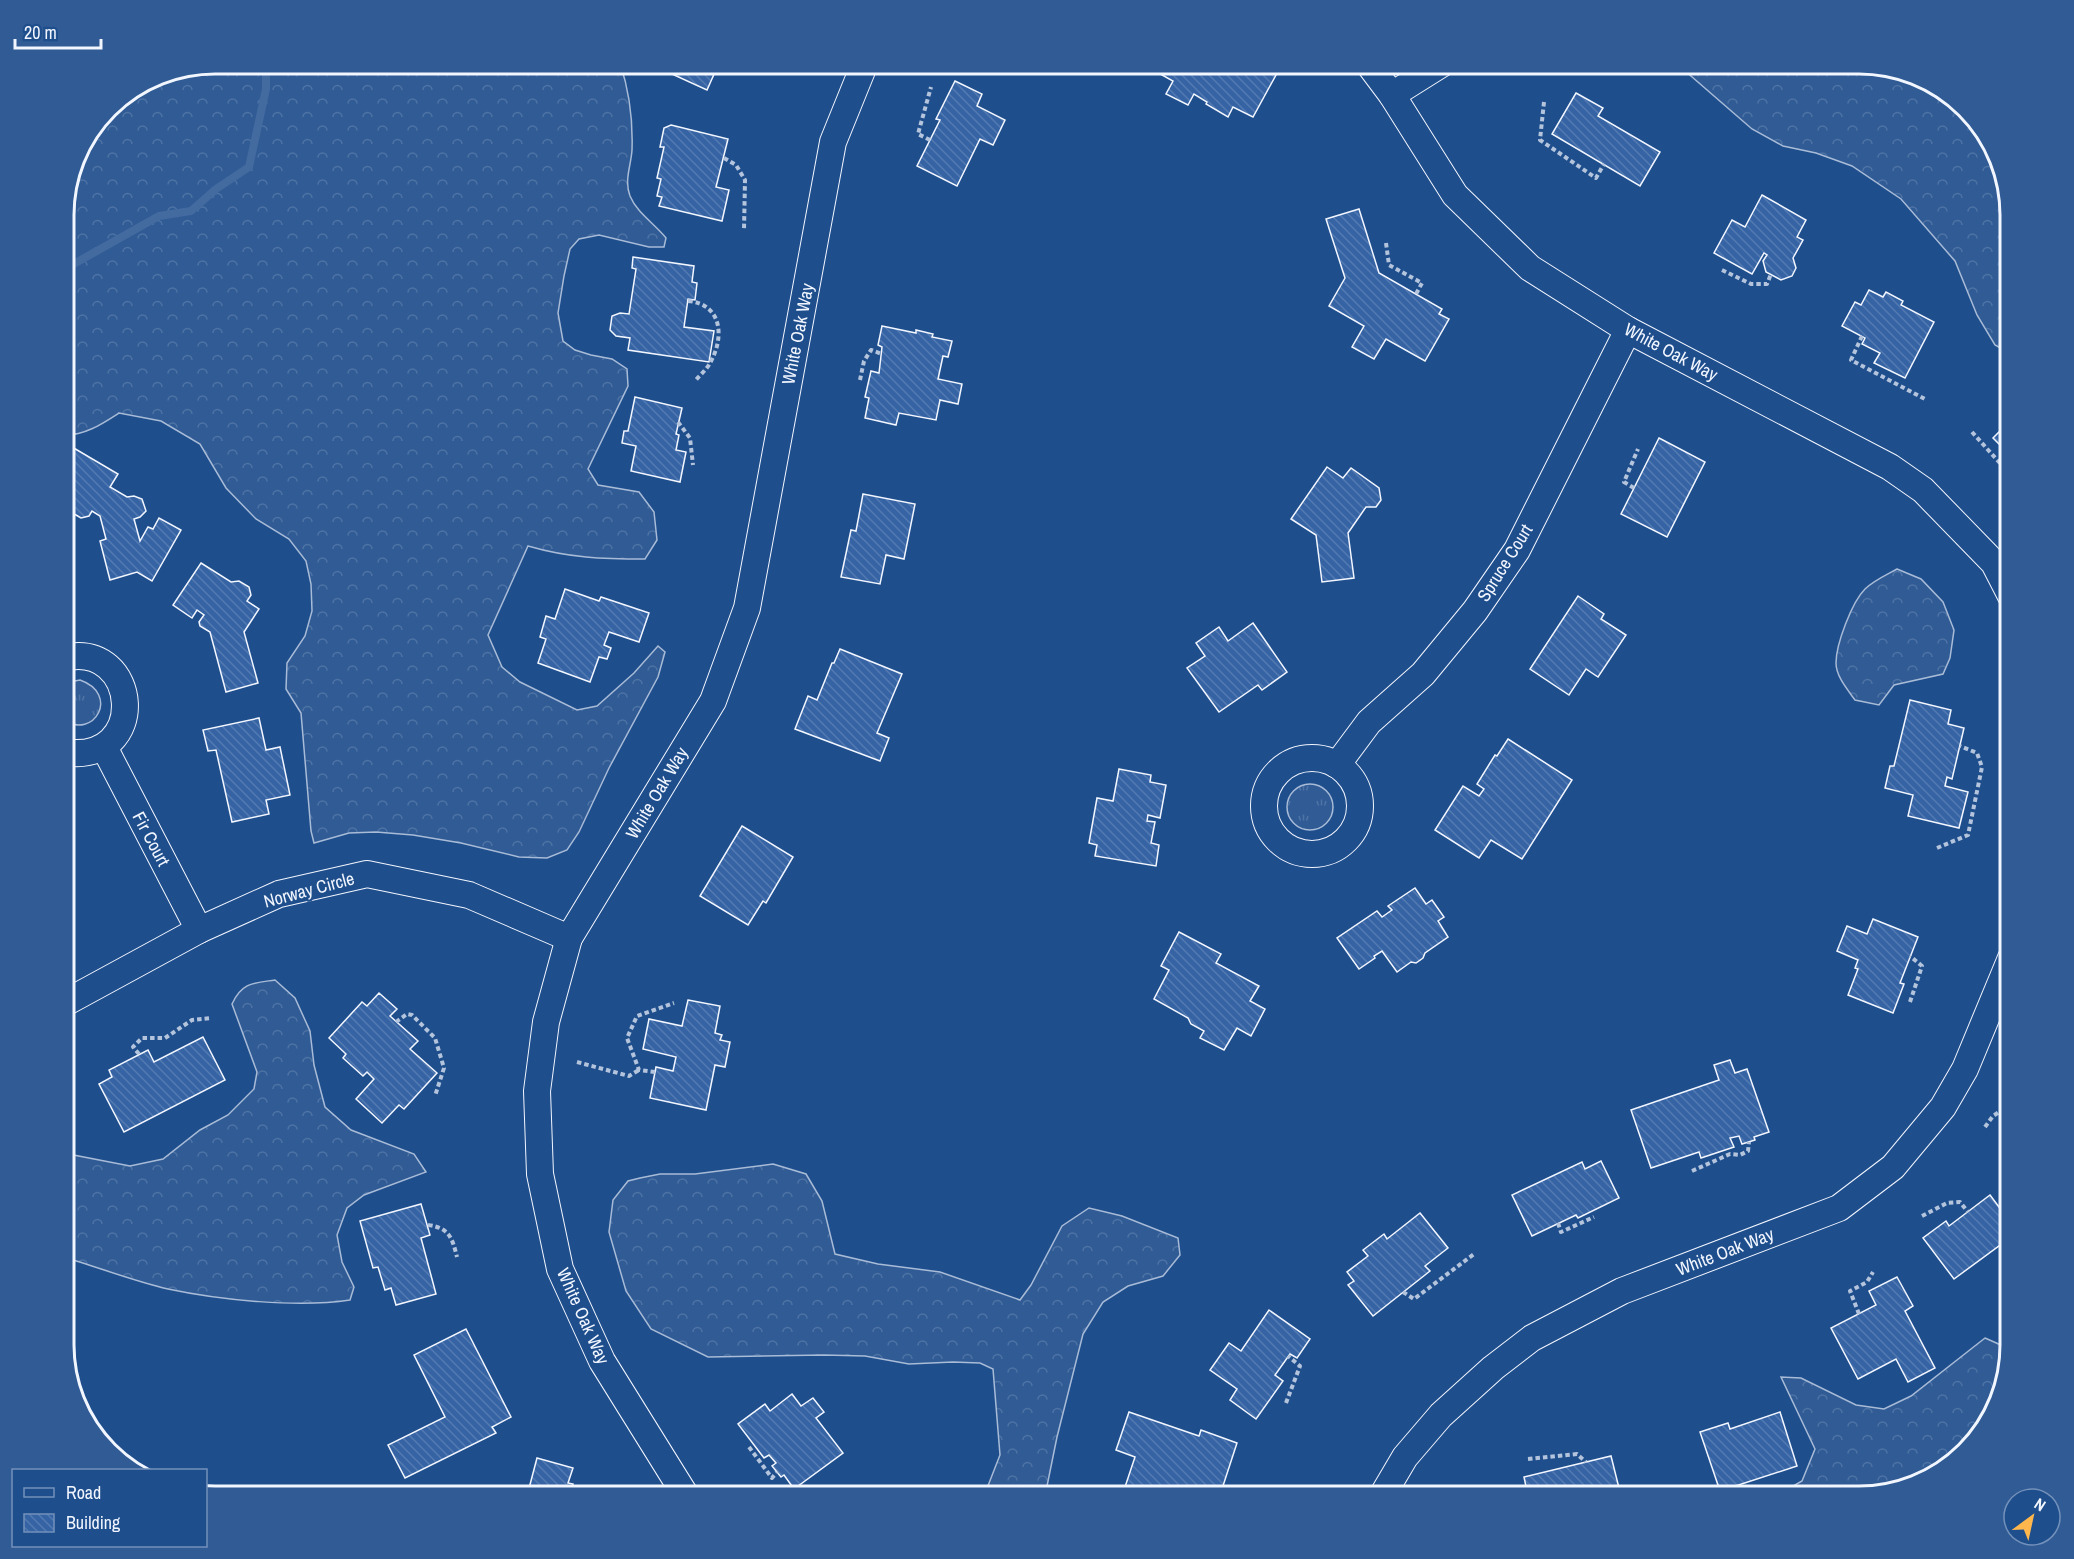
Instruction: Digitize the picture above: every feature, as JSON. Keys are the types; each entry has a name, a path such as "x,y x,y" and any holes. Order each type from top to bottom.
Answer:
{"street":[{"name":"White Oak Way","path":"680,1486 602,1361 560,1269 540,1174 537,1091 546,1022 569,938 713,701 747,608 833,142 861,74"},
{"name":"White Oak Way","path":"1376,74 1455,195 1530,268 1628,330 1907,478 1923,490 1994,563 2000,575"},
{"path":"1392,95 1425,74"},
{"name":"Spruce Court","path":"1337,765 1369,722 1423,674 1501,576 1517,550 1628,330"},
{"path":"74,657 93,659 106,665 116,675 127,701 122,727 114,739 91,753 74,754"},
{"name":"Fir Court","path":"104,747 199,930"},
{"name":"Norway Circle","path":"74,998 199,930 279,894 367,874 469,895 569,938"},
{"name":"White Oak Way","path":"1388,1486 1405,1457 1441,1415 1493,1368 1532,1338 1622,1291 1839,1208 1893,1167 1943,1107 1965,1069 2000,985"}],"path":[{"path":"930,140 918,134 931,87"},
{"path":"1544,102 1540,140 1596,178 1604,164"},
{"path":"724,158 736,165 745,180 744,230"},
{"path":"1386,243 1389,265 1422,284 1416,294"},
{"path":"1722,270 1751,284 1767,284 1772,274"},
{"path":"687,301 700,302 709,308 717,321 719,336 710,365 695,381"},
{"path":"1862,336 1851,360 1925,399"},
{"path":"860,380 864,361 871,350 882,354"},
{"path":"678,422 690,438 693,465"},
{"path":"1972,432 2000,463"},
{"path":"1634,488 1624,482 1638,449"},
{"path":"1937,848 1968,835 1972,822 1982,767 1977,753 1960,746"},
{"path":"1910,956 1922,966 1910,1002"},
{"path":"639,1070 627,1038 637,1016 674,1003"},
{"path":"396,1022 407,1014 412,1015 435,1038 444,1068 435,1096"},
{"path":"139,1054 133,1047 142,1038 165,1038 192,1020 212,1018"},
{"path":"578,1062 629,1076 639,1070 655,1072"},
{"path":"1985,1127 1993,1116 2000,1111"},
{"path":"1692,1171 1730,1154 1740,1155 1748,1151 1749,1142"},
{"path":"1922,1216 1947,1203 1960,1202 1968,1212"},
{"path":"1558,1223 1561,1232 1594,1217"},
{"path":"428,1226 439,1227 452,1237 457,1257"},
{"path":"1403,1292 1414,1299 1474,1254"},
{"path":"1859,1314 1850,1291 1867,1282 1873,1272"},
{"path":"1286,1403 1300,1366 1288,1356"},
{"path":"749,1447 772,1478 777,1472"},
{"path":"1528,1459 1577,1454 1586,1462"}],"green space":[{"path":"205,74 623,74 632,128 628,190 637,208 666,238 664,247 649,247 599,235 579,239 570,249 558,313 563,341 575,350 612,359 627,369 628,386 588,469 598,485 639,492 654,512 657,540 645,559 586,557 528,546 488,635 502,667 520,682 577,710 597,706 634,673 658,646 665,652 658,677 609,768 579,832 567,850 547,858 519,857 461,843 376,832 349,833 314,843 301,713 286,689 287,663 305,636 312,611 311,584 306,561 289,539 256,519 226,488 200,444 161,421 119,413 74,435 74,205 78,178 97,136 115,115 136,97 178,78"},
{"path":"1689,74 1887,76 1922,88 1938,97 1959,115 1982,144 1998,187 2000,348 1995,345 1977,315 1955,261 1901,199 1852,166 1816,153 1783,146 1752,129"},
{"path":"1897,569 1921,579 1943,602 1954,630 1950,658 1943,674 1894,685 1879,705 1855,700 1836,668 1842,635 1855,603 1865,589"},
{"path":"80,680 92,687 99,695 101,704 98,713 93,720 85,724 74,725 74,681"},
{"path":"1310,784 1326,791 1333,807 1326,823 1310,830 1294,823 1287,807 1294,791"},
{"path":"275,980 295,998 310,1031 314,1065 325,1107 351,1130 414,1154 426,1172 364,1195 347,1208 337,1235 342,1262 354,1287 350,1300 307,1303 259,1302 189,1293 155,1286 74,1260 74,1155 130,1166 163,1159 200,1130 228,1115 254,1089 257,1072 232,1004 240,991 255,983"},
{"path":"773,1164 806,1174 822,1201 835,1254 878,1264 940,1272 1020,1300 1031,1285 1062,1226 1089,1208 1122,1216 1178,1238 1180,1255 1163,1276 1128,1286 1103,1302 1083,1334 1047,1486 988,1486 1000,1455 993,1369 980,1363 909,1364 865,1356 708,1357 651,1329 626,1291 609,1232 613,1200 628,1181 660,1174 695,1174"},
{"path":"1985,1338 2000,1345 1996,1381 1982,1415 1959,1444 1938,1462 1905,1478 1887,1483 1859,1486 1793,1486 1802,1481 1815,1449 1781,1377 1801,1378 1856,1405 1884,1409 1911,1396"}],"building":[{"path":"672,74 714,74 707,90"},
{"path":"1160,74 1276,75 1253,117 1233,107 1228,117 1194,94 1188,105 1166,94 1173,81"},
{"path":"955,81 982,94 977,106 1005,120 993,145 980,139 957,186 917,166 940,120 936,119"},
{"path":"1576,93 1603,108 1598,116 1660,152 1640,186 1552,134"},
{"path":"671,125 728,139 716,187 729,190 722,221 659,206 662,197 657,196 661,179 657,178 664,147 660,147 664,128"},
{"path":"1762,195 1806,220 1797,237 1803,240 1793,258 1796,268 1792,276 1781,280 1766,272 1763,261 1767,255 1764,253 1752,274 1714,253 1732,220 1745,227"},
{"path":"1359,209 1379,273 1442,309 1439,314 1449,319 1425,361 1386,339 1374,359 1352,347 1364,326 1329,306 1345,278 1326,219"},
{"path":"633,257 694,266 692,282 697,283 695,300 688,299 684,327 714,331 709,362 628,350 630,338 616,336 610,330 612,316 620,313 629,314 636,269 632,268"},
{"path":"1869,290 1883,297 1886,292 1903,301 1901,305 1934,322 1905,378 1874,363 1880,353 1862,344 1865,338 1842,326 1855,302 1861,305"},
{"path":"882,326 916,333 916,330 933,334 932,337 952,341 948,357 943,356 938,379 962,384 958,404 940,400 936,420 899,413 896,425 865,418 869,398 865,397 871,371 879,373 882,347 878,345"},
{"path":"635,397 682,408 676,434 679,435 676,450 686,452 680,482 631,471 636,446 622,443 624,431 628,431"},
{"path":"2000,431 2000,445 1993,438"},
{"path":"1659,438 1705,462 1667,537 1621,514"},
{"path":"74,448 118,474 110,487 127,497 134,496 142,499 146,511 134,519 140,541 148,527 153,529 159,518 181,530 152,581 137,572 110,580 100,541 106,539 100,516 92,511 89,516 81,518 74,514"},
{"path":"1327,467 1343,478 1351,468 1379,488 1381,500 1376,507 1366,507 1348,533 1354,578 1322,582 1316,535 1291,519"},
{"path":"863,494 915,504 904,559 886,555 880,584 841,577 851,530 856,531"},
{"path":"201,563 231,582 239,581 249,587 251,595 247,601 259,609 244,632 258,683 226,692 210,632 200,626 199,622 204,615 197,610 192,618 173,605"},
{"path":"565,589 599,601 601,597 649,613 639,642 609,632 604,645 611,648 607,659 599,657 590,682 538,663 546,639 540,637 546,616 555,619"},
{"path":"1578,596 1604,614 1601,619 1626,635 1598,677 1586,669 1569,695 1530,669"},
{"path":"1253,623 1287,672 1262,690 1258,685 1219,712 1187,668 1205,656 1196,643 1219,627 1228,641"},
{"path":"840,649 902,674 877,733 889,738 880,761 795,729 808,696 817,700"},
{"path":"1910,700 1951,710 1948,724 1964,728 1952,779 1947,777 1945,786 1968,792 1959,828 1908,816 1913,795 1885,788 1890,766 1894,766"},
{"path":"259,718 266,750 280,747 290,795 266,800 269,814 232,822 216,750 208,751 203,730"},
{"path":"1508,739 1572,780 1522,859 1491,840 1479,858 1435,830 1463,786 1479,796 1484,789 1477,784"},
{"path":"1119,769 1151,775 1150,782 1166,785 1160,818 1148,815 1147,821 1155,822 1151,843 1159,845 1156,866 1095,856 1097,845 1089,843 1097,798 1113,801"},
{"path":"742,826 793,857 766,903 763,901 748,925 700,896"},
{"path":"1415,888 1426,904 1432,900 1444,917 1438,921 1448,937 1425,953 1423,958 1416,963 1411,962 1397,972 1382,951 1359,969 1337,938 1377,911 1382,917 1392,910 1388,906"},
{"path":"1873,919 1918,937 1900,983 1904,984 1893,1013 1848,995 1858,969 1855,968 1858,960 1837,951 1847,926 1867,934"},
{"path":"1179,932 1221,954 1216,963 1259,986 1250,1001 1265,1009 1251,1036 1237,1028 1224,1050 1200,1038 1204,1031 1191,1024 1188,1018 1154,999 1169,970 1161,966"},
{"path":"379,993 397,1009 390,1016 418,1041 410,1049 437,1073 404,1109 399,1105 382,1123 356,1099 374,1079 367,1072 363,1076 343,1058 346,1054 329,1038 362,1002 367,1006"},
{"path":"688,1000 720,1006 715,1033 722,1035 720,1040 730,1042 725,1067 715,1065 706,1110 650,1098 656,1067 673,1071 676,1057 643,1049 649,1019 682,1026"},
{"path":"203,1037 225,1080 124,1132 99,1084 112,1077 109,1070 148,1050 154,1062"},
{"path":"1730,1060 1735,1073 1747,1069 1769,1132 1742,1144 1739,1136 1730,1138 1734,1147 1701,1158 1699,1152 1651,1168 1631,1110 1719,1080 1714,1065"},
{"path":"1601,1161 1619,1198 1578,1218 1576,1215 1532,1236 1512,1195 1582,1162 1585,1169"},
{"path":"1990,1195 2000,1208 2000,1245 1954,1279 1923,1238 1946,1221 1949,1226"},
{"path":"421,1204 430,1235 421,1238 436,1294 396,1305 391,1288 385,1290 378,1267 373,1268 360,1221"},
{"path":"1420,1213 1448,1248 1425,1266 1430,1271 1373,1316 1348,1285 1354,1281 1347,1272 1368,1256 1363,1250 1384,1234 1387,1239"},
{"path":"1897,1277 1913,1306 1905,1311 1935,1368 1908,1382 1896,1359 1858,1379 1831,1328 1876,1305 1869,1291"},
{"path":"1269,1310 1310,1339 1297,1358 1290,1354 1275,1375 1283,1381 1256,1419 1230,1400 1237,1389 1210,1370 1229,1343 1241,1351"},
{"path":"466,1329 511,1417 492,1427 496,1433 405,1478 388,1445 445,1417 414,1355"},
{"path":"792,1394 801,1406 813,1398 824,1412 816,1418 843,1453 798,1486 792,1486 784,1475 781,1477 772,1466 776,1463 769,1455 764,1458 738,1424 765,1404 770,1411"},
{"path":"1129,1412 1199,1436 1201,1430 1237,1443 1223,1486 1125,1486 1135,1457 1116,1450"},
{"path":"1780,1412 1797,1466 1735,1486 1718,1486 1700,1432 1728,1423 1730,1429"},
{"path":"1611,1456 1618,1486 1526,1486 1524,1477"},
{"path":"537,1458 573,1468 568,1483 573,1484 572,1486 530,1486"}],"waterway":[{"path":"74,264 159,216 191,211 216,189 249,167 266,89 266,74"}]}
